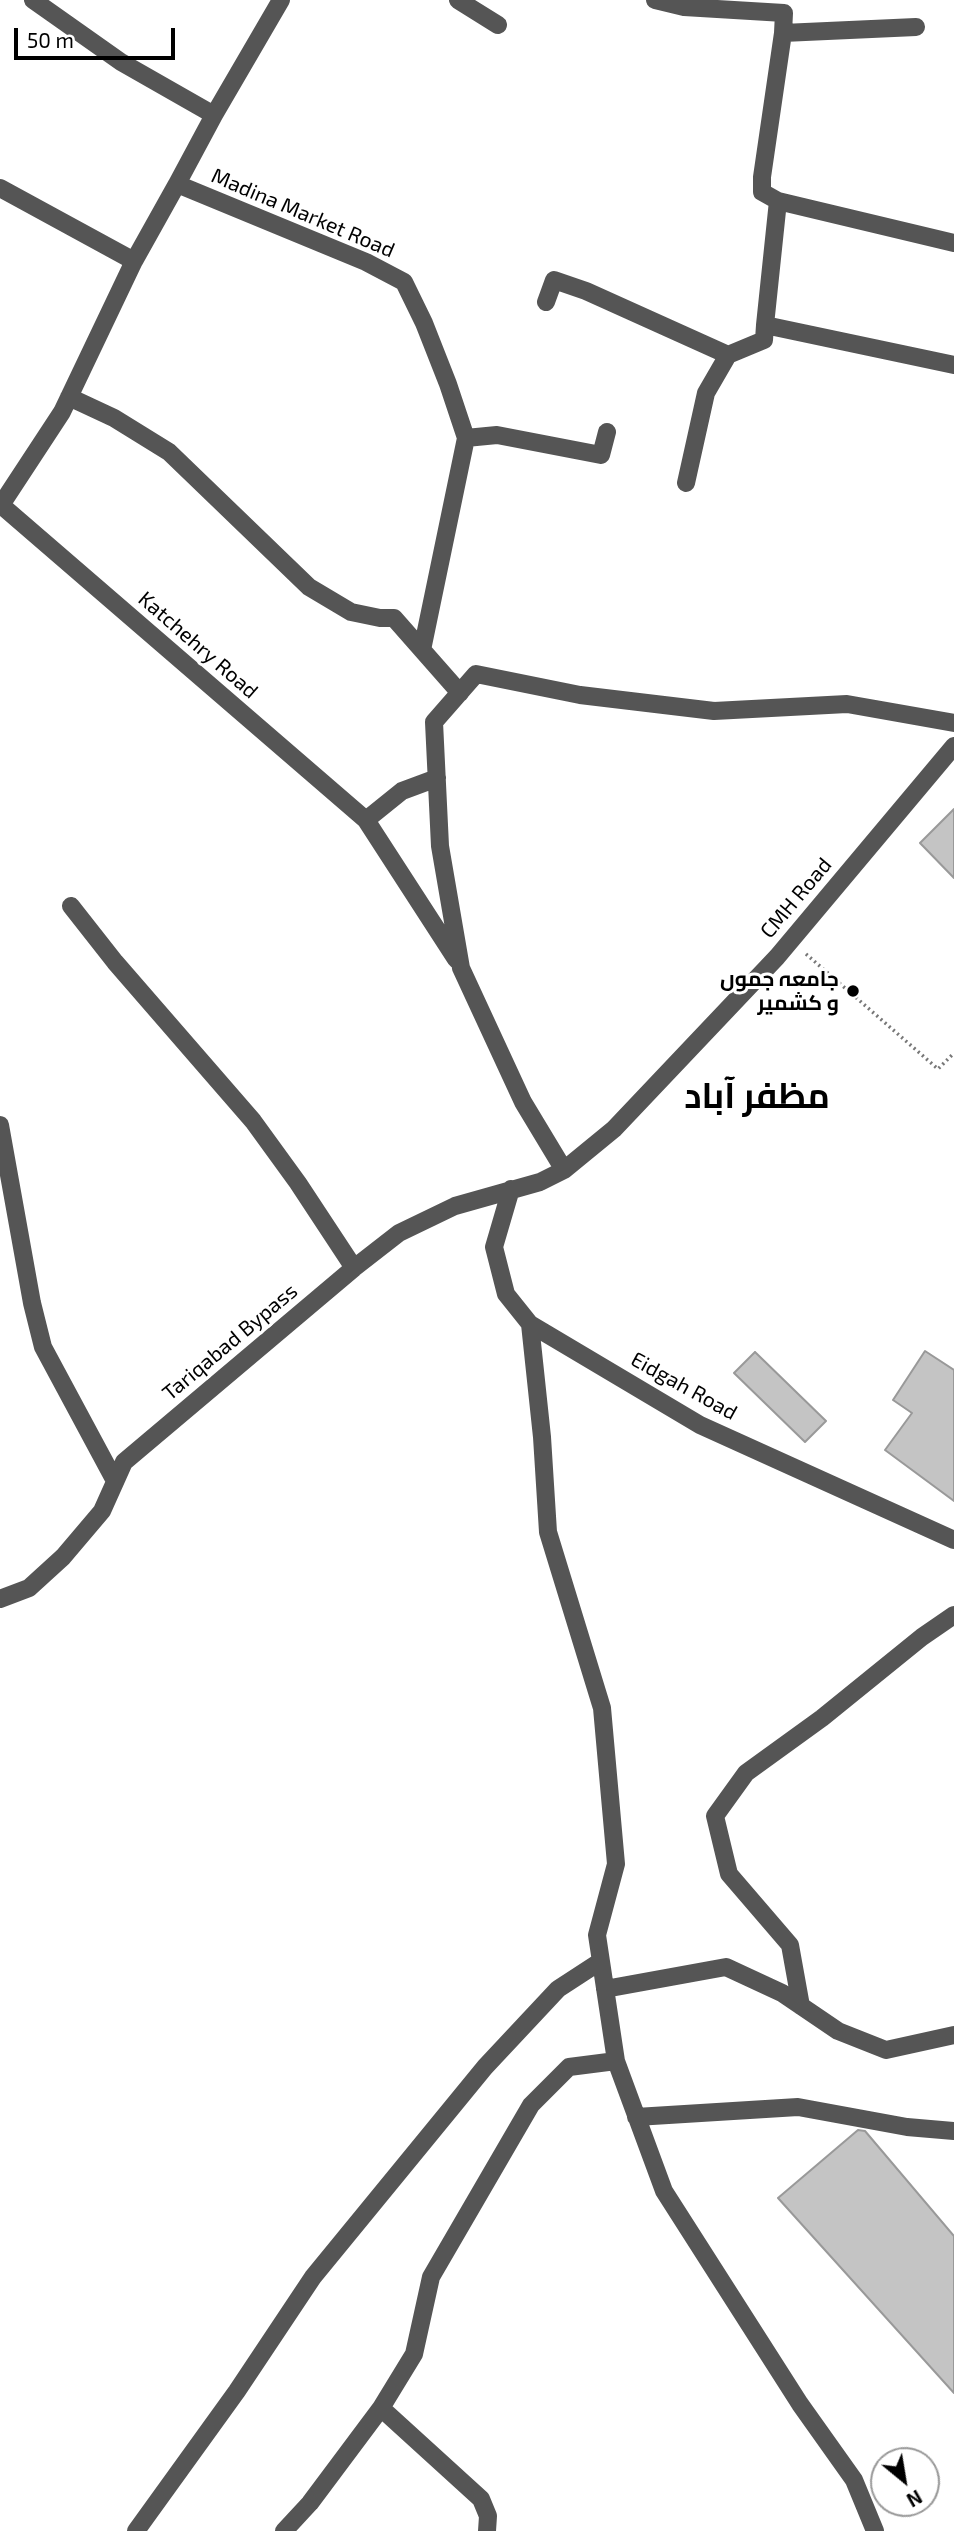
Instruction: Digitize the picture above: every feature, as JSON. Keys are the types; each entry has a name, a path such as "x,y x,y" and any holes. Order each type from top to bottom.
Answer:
{"street":[{"path":"33,0 121,62 214,115"},
{"name":"Madina Market Road","path":"281,0 177,184 366,262 404,282 429,335 466,438"},
{"path":"458,0 498,24"},
{"path":"655,0 684,7 784,13 762,192 778,201 954,243"},
{"path":"783,33 916,27"},
{"path":"0,505 62,412 135,261 177,184"},
{"path":"0,188 135,261"},
{"path":"686,484 706,393 728,355 764,340 778,201"},
{"path":"546,302 554,280 586,291 728,355"},
{"path":"765,325 954,365"},
{"path":"69,397 114,418 169,452 309,587 351,612 394,618 460,692"},
{"path":"422,650 466,438 497,435 601,455 607,432"},
{"name":"Katchehry Road","path":"0,505 366,820 461,968"},
{"path":"564,1170 523,1102 461,968 440,846 434,722 475,674 580,695 714,711 847,705 954,723"},
{"name":"CMH Road","path":"540,1182 564,1170 633,1110 790,940 954,746"},
{"path":"366,820 402,791 437,778"},
{"path":"71,906 115,962 253,1121 354,1268"},
{"path":"0,1125 32,1303 43,1347 115,1481"},
{"name":"Tariqabad Bypass","path":"0,1599 29,1588 63,1557 102,1511 124,1462 399,1233 455,1206 540,1182"},
{"name":"Eidgah Road","path":"510,1189 494,1247 506,1294 530,1324 700,1425 954,1540"},
{"path":"530,1324 542,1437 548,1532 603,1708 616,1864 597,1935 616,2062 664,2192 800,2404 854,2480 875,2531"},
{"path":"801,2006 790,1945 729,1874 715,1816 746,1773 822,1718 922,1637 954,1615"},
{"path":"136,2531 237,2390 321,2266 485,2067 558,1989 601,1961"},
{"path":"605,1989 726,1967 782,1993 838,2031 886,2050 954,2035"},
{"path":"284,2531 310,2503 382,2408 414,2354 431,2277 531,2105 569,2067 616,2062"},
{"path":"636,2117 798,2107 907,2127 954,2131"},
{"path":"382,2408 481,2499 488,2516 487,2531"}],"path":[{"path":"790,940 938,1069 954,1053"}],"building":[{"path":"954,809 954,878 920,843"},
{"path":"925,1351 954,1370 954,1501 885,1450 912,1413 893,1400"},
{"path":"755,1352 826,1421 805,1442 734,1373"},
{"path":"858,2130 865,2131 954,2236 954,2393 778,2198"}],"place":[{"name":"جامعہ جموں و کشمیر","path":"853,991"}],"district":[{"name":"مظفر آباد","path":"757,1096"}]}
